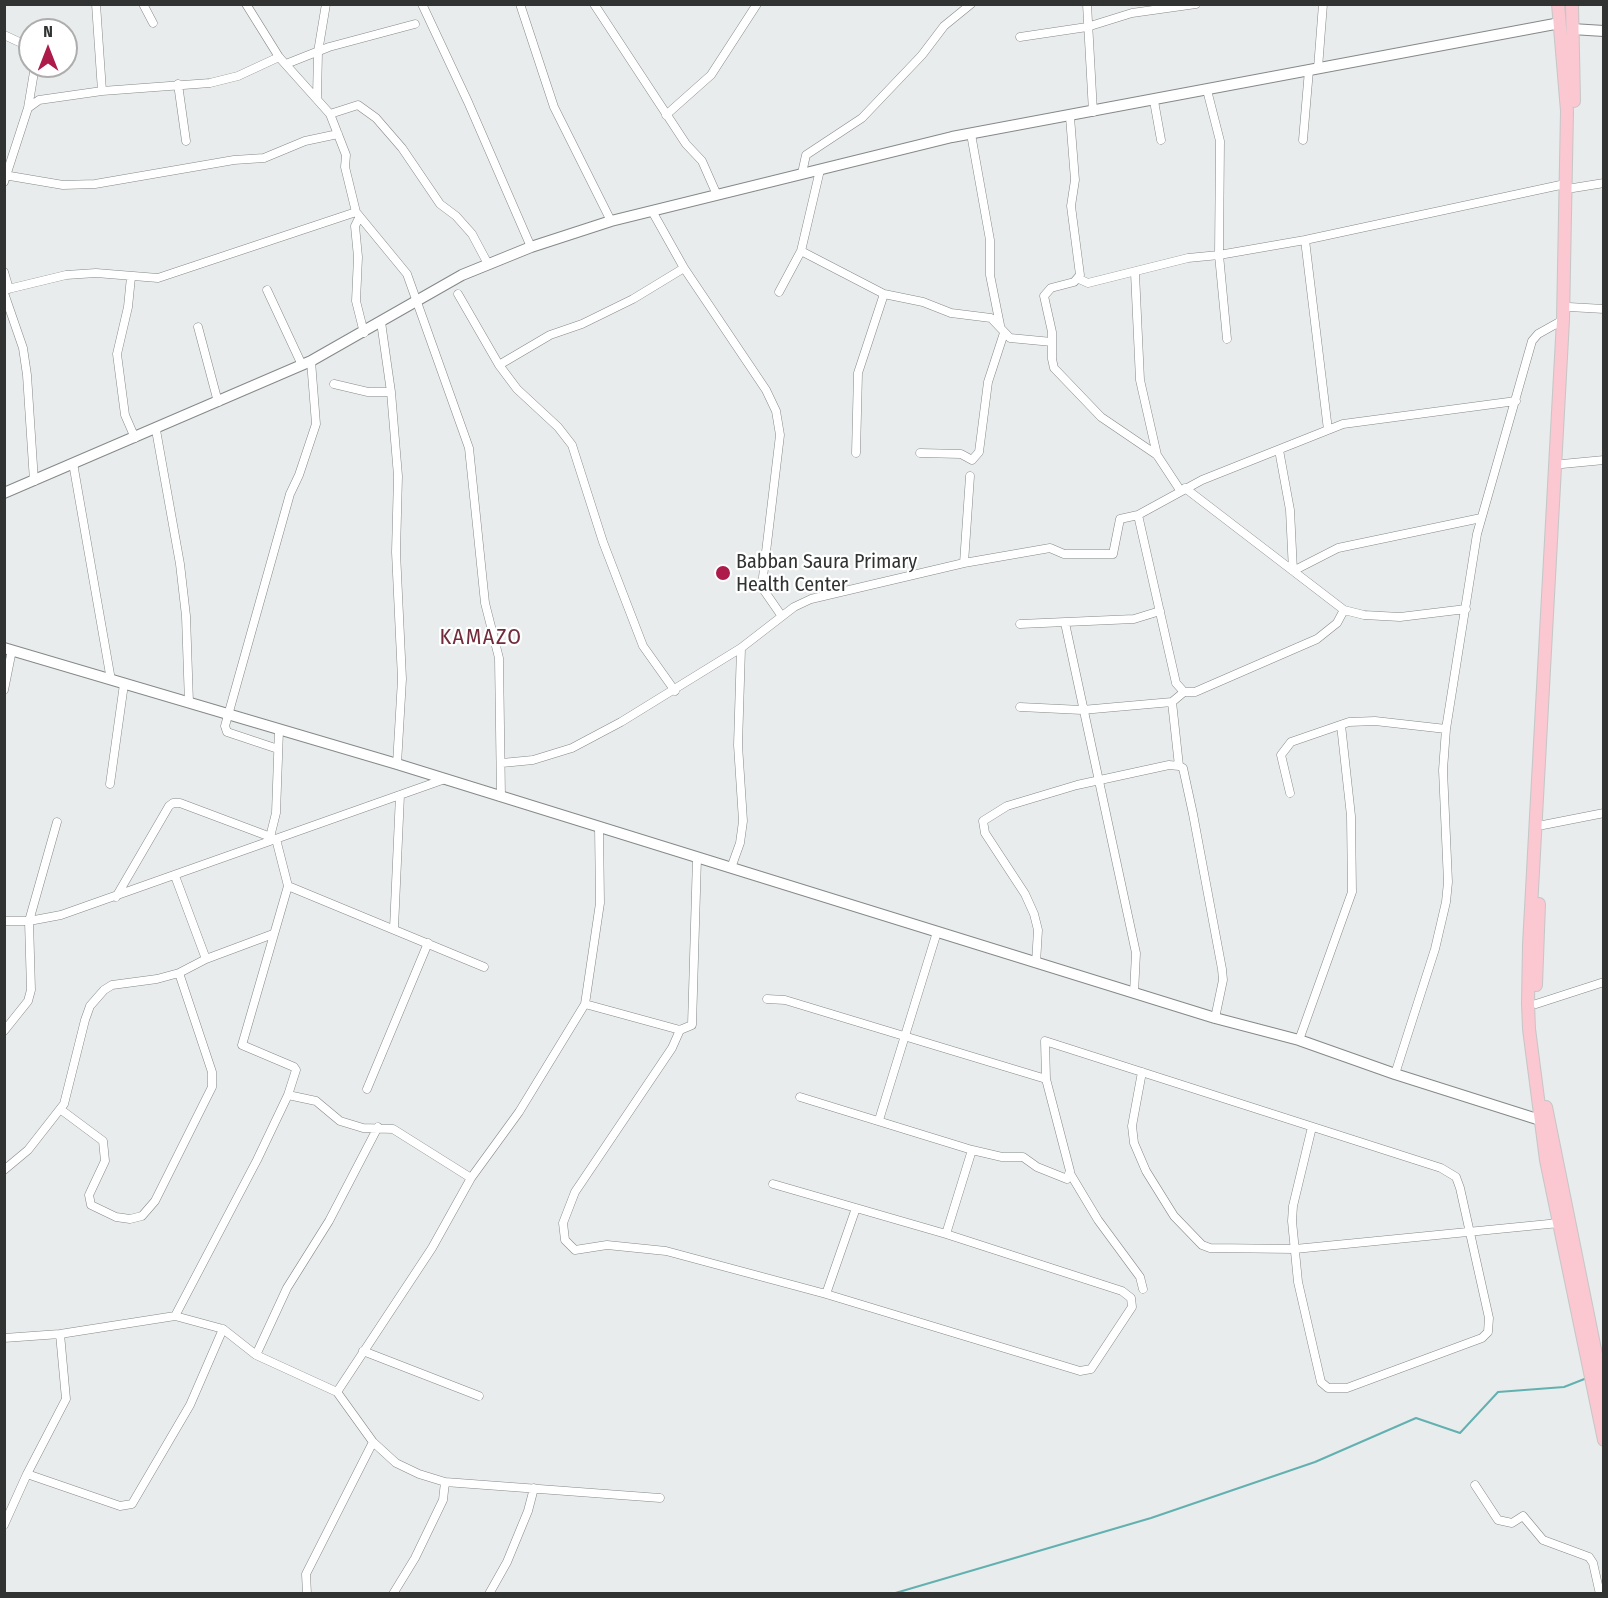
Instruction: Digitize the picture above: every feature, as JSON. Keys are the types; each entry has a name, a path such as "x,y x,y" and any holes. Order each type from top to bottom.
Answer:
{"main road":[{"path":"1558,4 1567,111 1569,186 1536,1004 1546,1104 1604,1394"},
{"path":"1572,4 1569,307 1562,464 1557,493 1529,945 1529,1029 1540,1120 1604,1440"}],"street":[{"path":"96,4 102,91"},
{"path":"143,4 153,23"},
{"path":"246,4 279,57 330,114 346,155 345,167 358,215 388,248 407,274 469,448 485,603 499,658 501,797"},
{"path":"317,98 318,52 326,4"},
{"path":"422,4 468,102 531,247"},
{"path":"520,4 554,107 611,221"},
{"path":"594,4 686,144 702,160 717,195"},
{"path":"666,115 711,75 757,4"},
{"path":"802,173 806,155 862,118 922,55 944,26 971,4"},
{"path":"1088,4 1093,112"},
{"path":"1020,37 1089,26 1132,13 1196,4"},
{"path":"1303,141 1323,4"},
{"path":"4,493 156,430 306,363 364,333 462,275 531,247 611,221 971,134 1560,23"},
{"path":"286,64 318,52 415,24"},
{"path":"1572,29 1604,31"},
{"path":"4,35 18,41"},
{"path":"28,108 39,100 102,91 210,83 238,76 279,57"},
{"path":"33,78 28,108 6,178 63,185 95,184 234,160 264,158 305,141 338,134"},
{"path":"178,84 186,141"},
{"path":"1207,90 1220,141 1219,255 1227,339"},
{"path":"1154,101 1161,141"},
{"path":"330,114 358,105 376,118 402,148 440,204 456,216 472,234 488,264"},
{"path":"1070,117 1075,180 1071,206 1079,279"},
{"path":"920,453 961,454 972,460 979,452 988,382 1002,329 990,275 990,240 971,134"},
{"path":"780,292 801,251 820,170"},
{"path":"1466,609 1400,617 1364,615 1344,610 1182,489 1157,455 1101,417 1054,368 1044,296 1050,288 1079,279 1088,283 1188,258 1305,240 1569,186 1604,183"},
{"path":"652,211 684,268 766,390 776,411 780,435 763,589 781,615"},
{"path":"6,291 66,275 96,273 158,278 358,215"},
{"path":"358,215 355,226 358,257 356,301 364,333"},
{"path":"1305,240 1328,430"},
{"path":"801,251 884,294 924,302 951,313 991,318 1010,338 1052,342"},
{"path":"499,365 550,335 582,324 633,299 684,268"},
{"path":"4,272 6,291 23,348 27,375 34,481"},
{"path":"1135,273 1140,380 1157,455"},
{"path":"131,277 128,307 117,354 124,415 135,438"},
{"path":"267,290 306,363 316,424 290,494 225,726 227,732 278,749"},
{"path":"458,294 499,365 517,389 558,427 572,445 603,542 643,646 675,691"},
{"path":"856,453 858,373 884,294"},
{"path":"1569,307 1604,309"},
{"path":"1395,1074 1435,949 1446,902 1448,882 1443,770 1446,729 1481,518 1532,341 1538,334 1563,320"},
{"path":"381,322 392,392 398,476 396,552 402,679 397,765"},
{"path":"198,327 218,402"},
{"path":"334,384 368,392 392,392"},
{"path":"502,763 533,760 572,748 675,691 741,648 781,615 811,599 964,562 1050,548 1064,554 1113,554 1120,519 1138,514 1182,489 1328,430 1356,422 1385,421 1516,401"},
{"path":"156,430 180,564 186,616 189,703"},
{"path":"1279,450 1290,510 1293,571"},
{"path":"1562,464 1604,460"},
{"path":"73,463 111,680"},
{"path":"964,562 970,476"},
{"path":"1138,514 1176,683 1184,692"},
{"path":"1293,571 1338,548 1481,518"},
{"path":"1020,707 1082,710 1172,702 1184,692 1195,692 1317,639 1332,628 1344,610"},
{"path":"1020,624 1134,619 1160,611"},
{"path":"1065,623 1136,953 1134,993"},
{"path":"731,868 742,835 743,821 738,745 741,648"},
{"path":"4,690 8,649 445,779 1215,1018 1299,1040 1395,1074 1540,1120"},
{"path":"110,784 124,684"},
{"path":"1172,702 1179,766"},
{"path":"1290,793 1281,755 1291,742 1341,725 1375,722 1446,729"},
{"path":"1299,1040 1352,892 1351,816 1341,725"},
{"path":"175,1316 288,1095 296,1068 242,1045 288,886 273,838 279,730"},
{"path":"1036,963 1038,930 1034,914 1025,894 985,833 983,821 1006,806 1100,780 1169,765 1179,766 1183,768 1191,802 1222,969 1223,980 1215,1018"},
{"path":"4,921 29,921 61,915 174,876 273,838 445,779"},
{"path":"394,928 400,795"},
{"path":"116,897 135,859 173,802 273,838"},
{"path":"1543,825 1604,813"},
{"path":"4,1031 28,1001 30,990 29,921 57,822"},
{"path":"337,1392 432,1248 471,1178 519,1112 585,1004 600,903 599,827"},
{"path":"585,1004 680,1030 688,1029 694,1021 697,858"},
{"path":"174,876 206,959"},
{"path":"288,886 484,967"},
{"path":"879,1120 937,932"},
{"path":"4,1170 28,1150 60,1109 85,1020 97,997 112,985 157,979 179,973 206,959 273,934"},
{"path":"367,1089 428,943"},
{"path":"60,1109 103,1141 105,1161 90,1195 91,1205 116,1217 130,1219 142,1216 154,1201 212,1087 212,1072 179,973"},
{"path":"1536,1004 1604,982"},
{"path":"768,999 785,1000 1046,1079"},
{"path":"680,1030 672,1048 575,1192 563,1223 565,1240 574,1250 607,1245 666,1251 826,1294 1080,1371 1091,1369 1132,1307 1131,1298 1122,1292 946,1234 773,1184"},
{"path":"1143,1289 1140,1277 1098,1220 1071,1174 1046,1079 1045,1041 1312,1126 1450,1172 1456,1177 1460,1188 1489,1318 1488,1332 1482,1338 1424,1361 1341,1389 1328,1388 1321,1382 1298,1282 1293,1206 1312,1126"},
{"path":"1142,1072 1132,1125 1134,1143 1146,1171 1174,1216 1195,1240 1210,1248 1295,1249 1559,1223"},
{"path":"288,1095 316,1101 340,1121 363,1128 393,1129 471,1178"},
{"path":"800,1097 972,1150 1002,1157 1023,1157 1063,1179 1071,1174"},
{"path":"256,1355 287,1288 329,1221 378,1127"},
{"path":"946,1234 972,1150"},
{"path":"826,1294 856,1208"},
{"path":"4,1338 60,1334 175,1316 223,1329 256,1355 337,1392 373,1442 396,1463 445,1482 660,1498"},
{"path":"27,1474 120,1506 132,1504 190,1404 223,1329"},
{"path":"4,1525 66,1398 60,1334"},
{"path":"363,1351 479,1395"},
{"path":"307,1593 306,1574 373,1442"},
{"path":"393,1593 415,1558 443,1500 445,1482"},
{"path":"1475,1485 1498,1520 1512,1522 1523,1516 1543,1540 1589,1557 1600,1593"},
{"path":"489,1593 507,1562 528,1511 534,1488"}],"waterway":[{"path":"892,1594 1151,1518 1315,1462 1416,1418 1460,1433 1498,1392 1564,1387 1587,1378"}],"place":[{"name":"Babban Saura Primary Health Center","path":"723,573"}],"district":[{"name":"KAMAZO","path":"481,638"}]}
